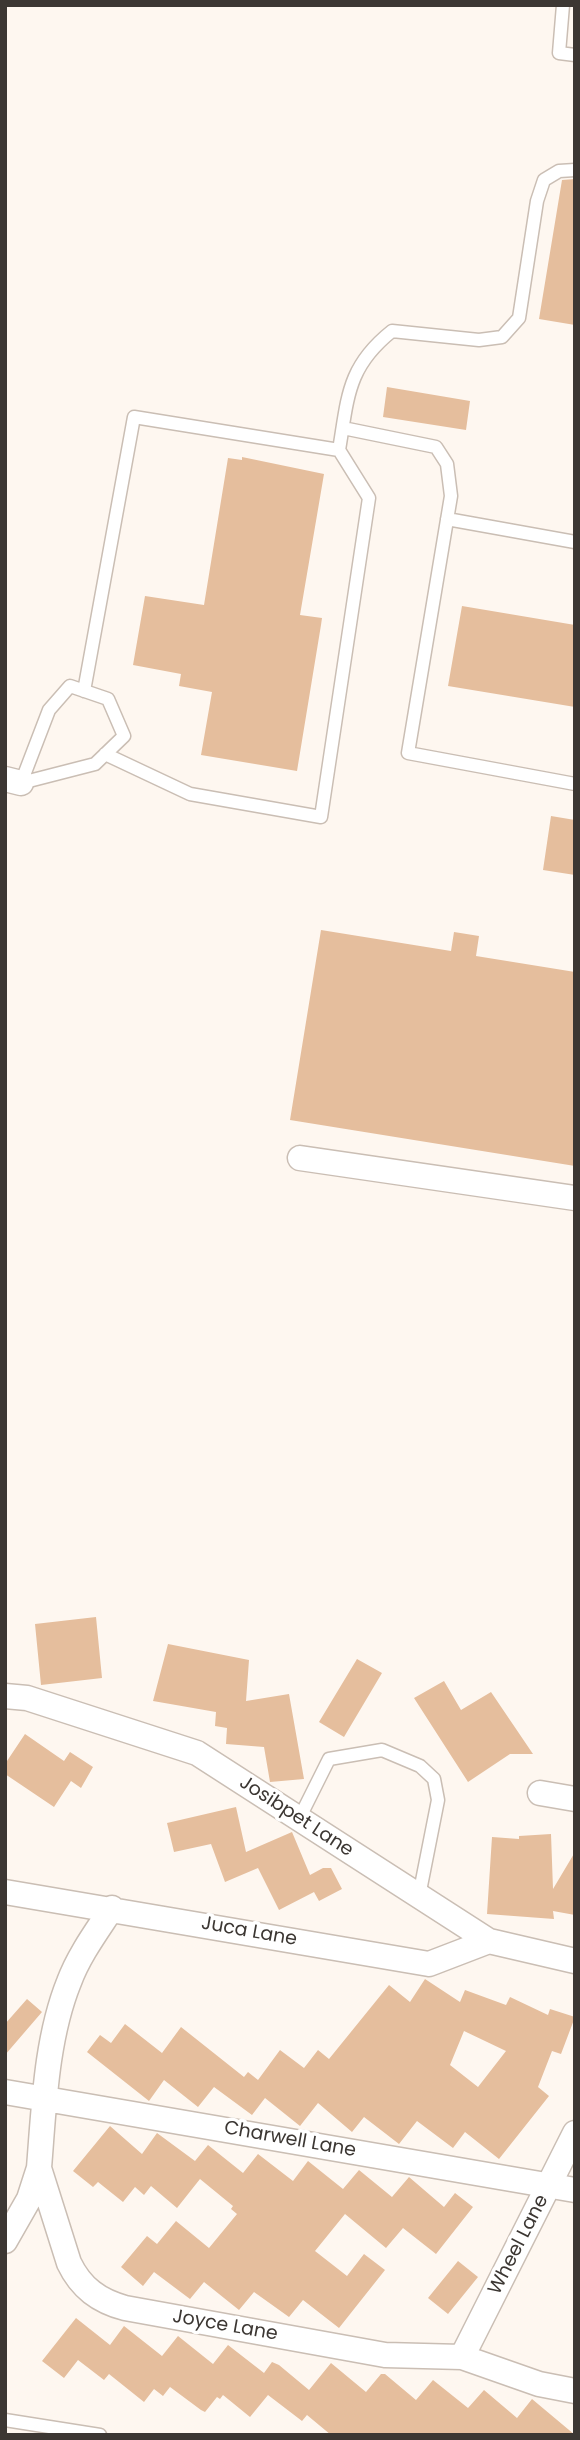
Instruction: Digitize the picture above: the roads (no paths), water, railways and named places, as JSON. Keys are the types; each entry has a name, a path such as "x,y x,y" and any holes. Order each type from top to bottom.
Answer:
{"street":[{"path":"300,1158 575,1198"},
{"name":"Josibpet Lane","path":"5,1696 27,1698 197,1754 489,1941 575,1961"},
{"path":"540,1793 575,1799"},
{"name":"Juca Lane","path":"5,1892 113,1908 429,1964 489,1941"},
{"path":"5,2241 29,2199 38,2168 55,2036 68,1982 89,1943 113,1908"},
{"name":"Charwell Lane","path":"5,2092 575,2190"},
{"name":"Wheel Lane","path":"463,2357 575,2133"},
{"name":"Joyce Lane","path":"38,2168 75,2276 100,2299 125,2308 385,2355 463,2357 539,2385 575,2391"}],"lane":[{"path":"564,5 559,53 575,55"},
{"path":"105,754 190,793 321,817 369,498 339,450 349,389 368,350 392,331 479,340 502,337 519,318 537,201 544,180 559,172 575,170"},
{"path":"84,691 134,416 339,450"},
{"path":"343,428 436,447 447,464 451,496 408,753 575,784"},
{"path":"447,519 575,542"},
{"path":"70,686 108,699 124,736 95,764 13,781 49,710 70,686"},
{"path":"299,1818 329,1759 382,1750 420,1766 434,1779 438,1800 419,1896"},
{"path":"5,2420 100,2435"}]}
